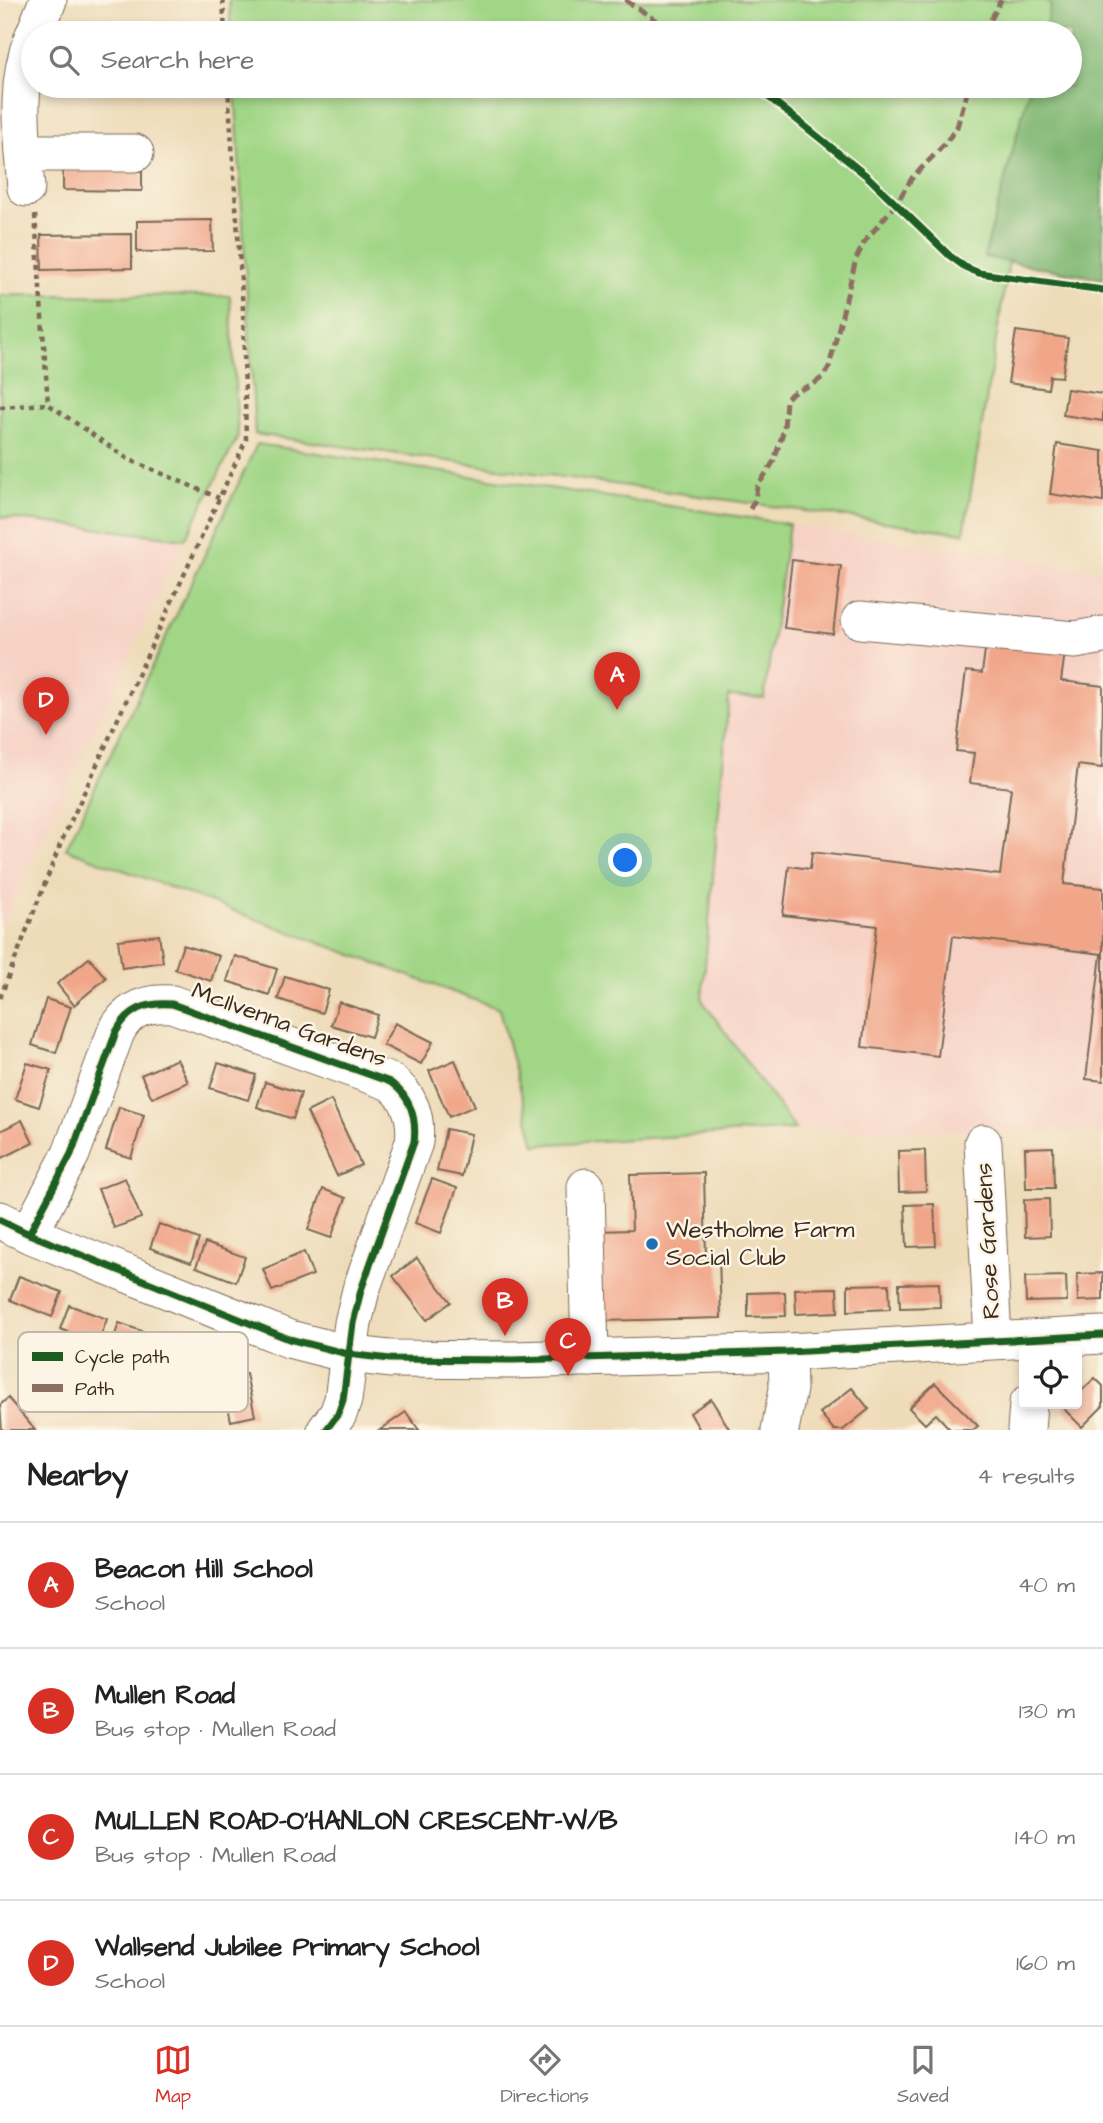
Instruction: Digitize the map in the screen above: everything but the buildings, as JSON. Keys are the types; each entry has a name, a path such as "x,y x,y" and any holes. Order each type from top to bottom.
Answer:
{"street":[{"path":"40,21 48,0"},
{"path":"21,98 24,171 135,153"},
{"path":"860,620 1075,640 1103,635"},
{"name":"McIlvenna Gardens","path":"14,1227 71,1154 121,1021 138,1007 172,1003 382,1078 397,1086 407,1099 415,1132 414,1142 360,1290 343,1400 338,1414 326,1430"},
{"name":"Rose Gardens","path":"983,1143 993,1340"},
{"path":"586,1187 590,1358"},
{"path":"14,1227 289,1339 348,1354 420,1360 590,1358 787,1352 993,1340 1029,1345 1103,1335"},
{"path":"780,1430 788,1389 787,1352"},
{"path":"1026,1430 1028,1409"}],"path":[{"path":"223,0 224,21"},
{"path":"0,998 60,845 246,440 243,310 229,98"},
{"path":"24,171 35,210 48,404"},
{"path":"0,407 48,404 128,459 219,498"}],"shaded area":[{"path":"257,444 1103,571 1103,1133 795,1129 535,1145 499,1009 66,849"},
{"path":"0,517 185,539 0,931"}],"green space":[{"path":"229,0 1047,0 1051,5 1049,21 230,21"},
{"path":"1047,0 1103,0 1103,279 984,257 1027,98 1082,98 1082,21 1047,21 1051,5"},
{"path":"236,98 1036,98 964,533 255,434"},
{"path":"0,295 230,296 238,437 185,539 0,517"},
{"path":"257,444 789,524 764,698 729,696 702,1000 795,1129 535,1145 499,1009 66,849"}],"marked path":[{"path":"625,0 657,21"},
{"path":"990,21 1001,0"},
{"path":"750,509 757,487 774,461 784,429 786,400 791,394 823,377 829,367 856,259 865,241 896,204 912,178 944,145 957,127 965,98"}],"cycle path":[{"path":"770,98 868,177 950,256 965,267 979,273 1103,290"},
{"path":"29,1234 71,1154 116,1032 126,1018 146,1006 172,1004 390,1082 403,1094 411,1108 414,1142 361,1290 353,1323 343,1400 338,1414 326,1430"},
{"path":"0,1220 289,1339 348,1354 390,1359 513,1360 787,1352 1103,1335"}],"place":[{"name":"Beacon Hill School","path":"617,710"},
{"name":"Wallsend Jubilee Primary School","path":"46,735"},
{"name":"Westholme Farm Social Club","path":"652,1244"},
{"name":"Mullen Road","path":"505,1336"},
{"name":"MULLEN ROAD-O'HANLON CRESCENT-W/B","path":"568,1376"}]}
